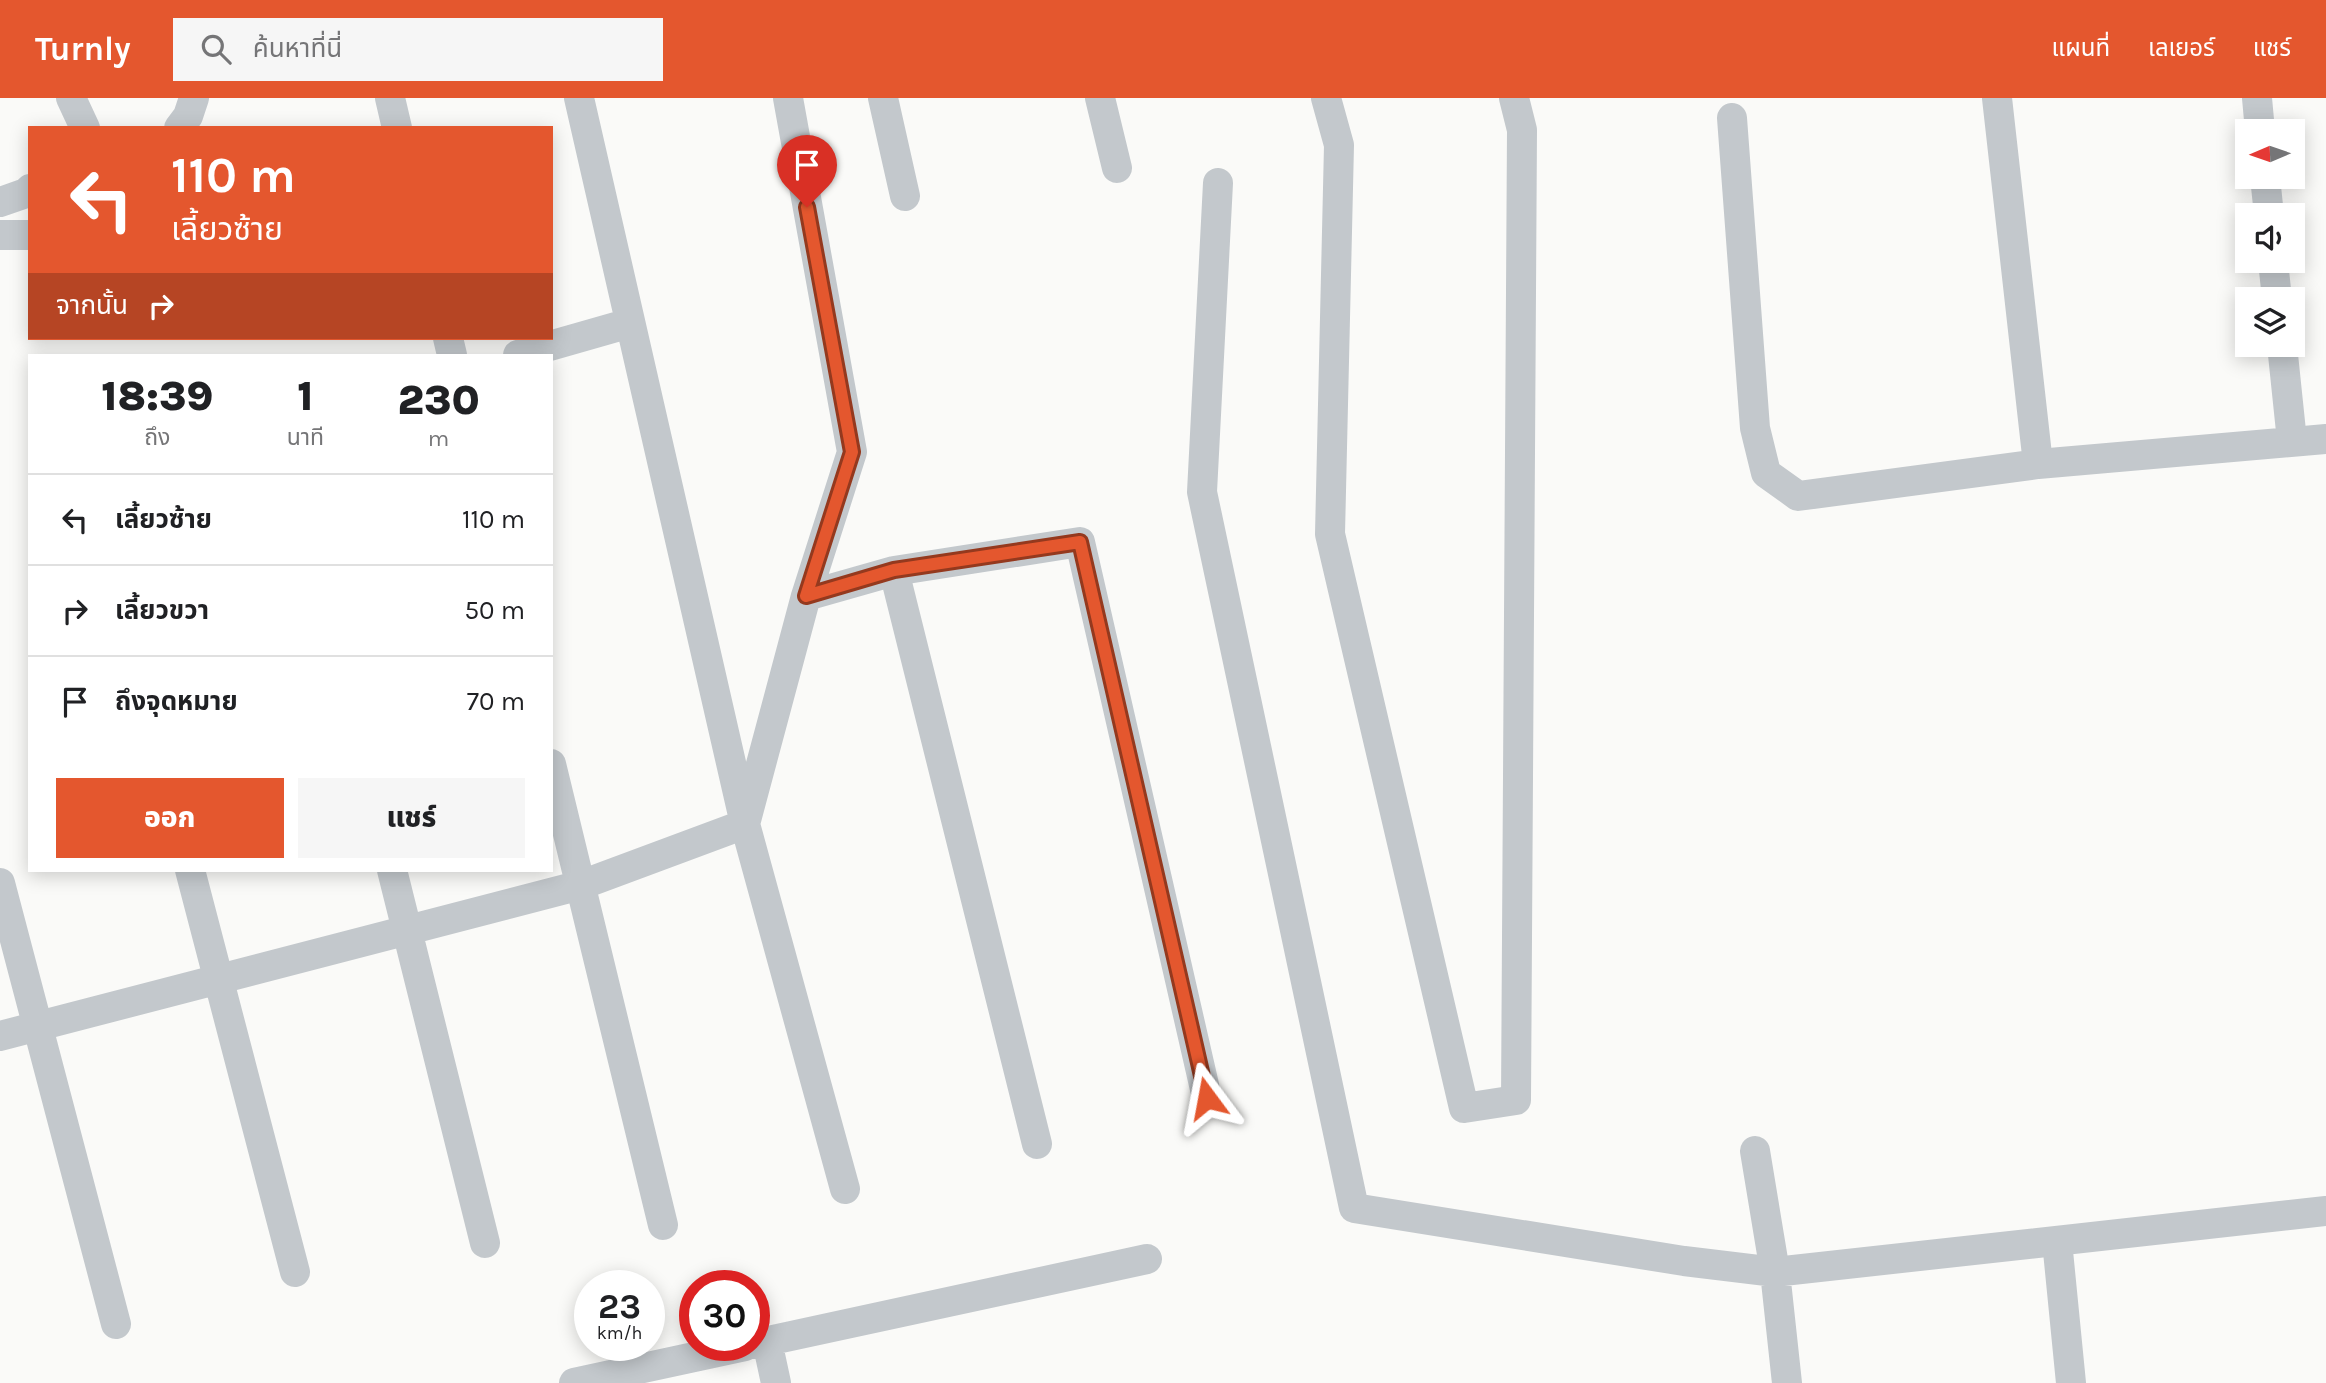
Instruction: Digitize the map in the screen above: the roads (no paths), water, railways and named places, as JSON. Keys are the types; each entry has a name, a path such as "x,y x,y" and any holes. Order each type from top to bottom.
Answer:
{"street":[{"path":"180,126 188,116 194,98"},
{"path":"390,98 397,126"},
{"path":"579,98 745,824 845,1189"},
{"path":"745,824 806,596 852,452 788,98"},
{"path":"883,98 905,196"},
{"path":"1100,98 1117,168"},
{"path":"1326,98 1339,145 1330,534 1464,1108 1516,1100 1522,130 1514,98"},
{"path":"1997,98 2038,464"},
{"path":"2257,98 2259,119"},
{"path":"1732,118 1755,428 1766,473 1798,496 2038,464 2326,439"},
{"path":"1218,183 1202,492 1354,1208 1684,1261 1775,1272 2326,1211 2326,1216"},
{"path":"0,202 28,191"},
{"path":"0,235 28,235"},
{"path":"522,354 630,323"},
{"path":"2283,357 2292,441"},
{"path":"806,596 894,570 1080,542 1207,1098"},
{"path":"894,570 1037,1144"},
{"path":"553,772 663,1225"},
{"path":"0,1036 581,885 745,824"},
{"path":"191,872 295,1272"},
{"path":"392,872 485,1243"},
{"path":"0,883 116,1324"},
{"path":"1755,1151 1775,1272 1787,1383"},
{"path":"2057,1241 2071,1383"},
{"path":"770,1341 1147,1259"},
{"path":"574,1383 679,1360"},
{"path":"765,1361 776,1383"}]}
